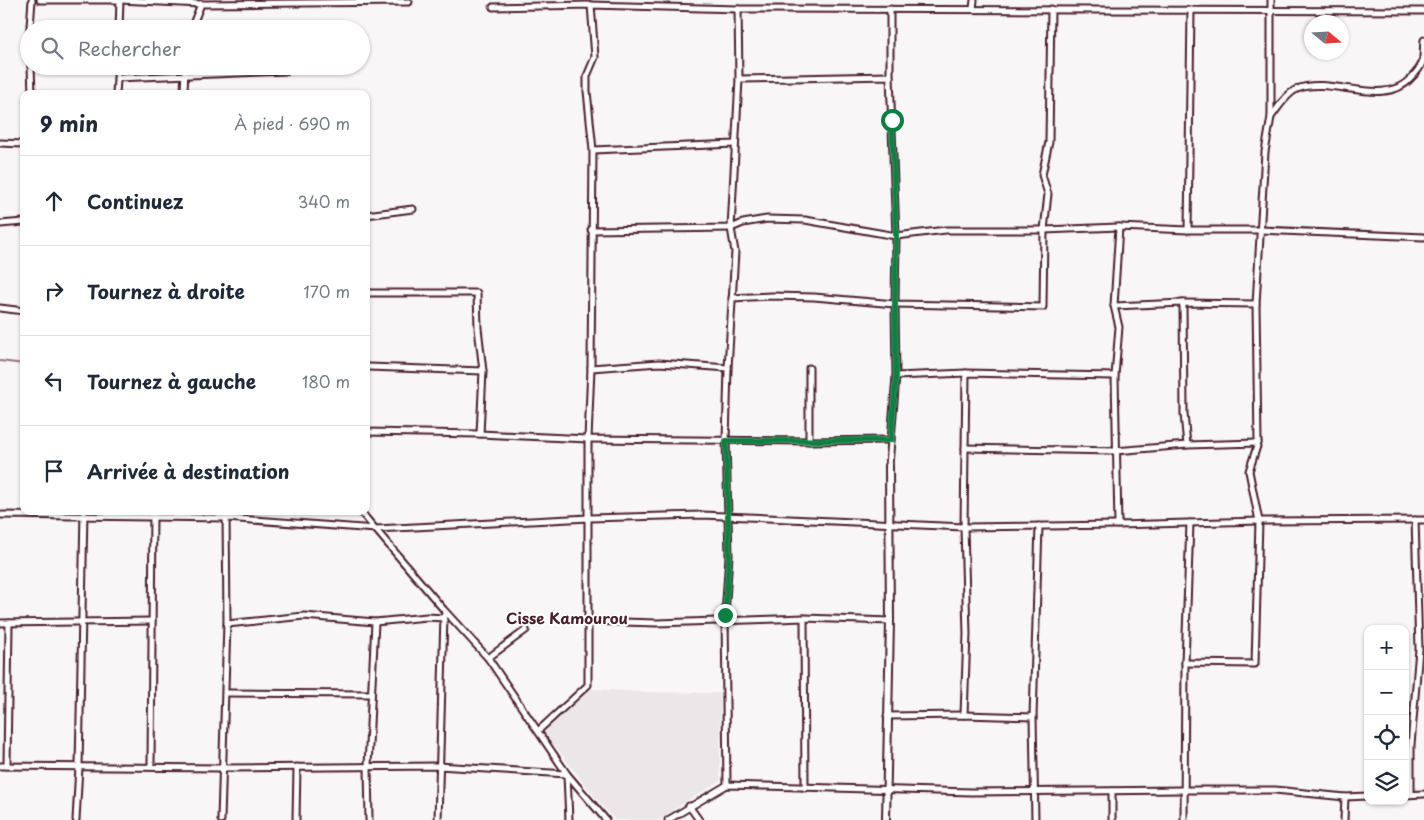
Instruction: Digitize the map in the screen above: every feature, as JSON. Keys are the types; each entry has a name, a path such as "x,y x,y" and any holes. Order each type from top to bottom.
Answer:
{"street":[{"path":"30,20 32,0"},
{"path":"40,0 120,0 201,4 409,2"},
{"path":"119,20 120,0"},
{"path":"973,10 974,0"},
{"path":"1185,663 1255,664 1259,521 1249,471 1258,443 1256,304 1265,152 1271,117 1271,0"},
{"path":"195,20 201,4"},
{"path":"493,7 591,5 738,9 1424,11"},
{"path":"539,730 588,686 588,439 591,368 593,150 586,91 587,76 595,57 591,5"},
{"path":"727,785 725,621 729,556 726,441 735,252 731,228 739,80 738,9"},
{"path":"732,298 772,296 814,297 895,304 1043,307 1044,230 1048,194 1042,175 1049,142 1051,9"},
{"path":"886,820 890,621 889,466 896,376 896,236 890,76 890,10"},
{"path":"1188,230 1191,10"},
{"path":"1271,117 1297,89 1325,86 1378,92 1401,87 1407,83 1420,67 1424,40"},
{"path":"31,75 32,90"},
{"path":"116,90 118,78 168,75"},
{"path":"184,75 184,90"},
{"path":"739,80 890,76"},
{"path":"0,143 20,144"},
{"path":"593,150 735,144"},
{"path":"370,214 412,209"},
{"path":"592,230 731,228 743,223 767,219 805,220 896,236 946,230 1119,228 1261,230 1424,237"},
{"path":"0,224 20,222"},
{"path":"1118,526 1115,376 1119,327 1114,306 1119,228"},
{"path":"370,293 477,293 478,328 483,371 480,434"},
{"path":"1114,306 1183,303 1256,304"},
{"path":"1183,303 1184,414 1187,445"},
{"path":"0,308 20,310"},
{"path":"591,368 659,363 728,368"},
{"path":"370,366 483,371"},
{"path":"809,368 809,441"},
{"path":"896,376 966,372 1115,376"},
{"path":"964,715 968,634 964,526 966,372"},
{"path":"370,432 480,434 588,439 726,441 891,440"},
{"path":"965,448 1115,450 1258,443"},
{"path":"0,515 20,515"},
{"path":"76,820 79,767 84,515"},
{"path":"112,515 153,518 226,518 376,528 589,518 728,516 964,526 1118,526 1259,521 1424,520"},
{"path":"364,515 444,610 488,658 539,730 567,774 606,820"},
{"path":"151,767 153,518"},
{"path":"221,820 226,693 226,518"},
{"path":"1409,778 1419,649 1415,520"},
{"path":"1184,820 1185,663 1190,523"},
{"path":"1035,820 1033,717 1039,526"},
{"path":"438,820 438,766 444,610"},
{"path":"227,624 304,616 375,622 427,617 444,618"},
{"path":"588,621 657,623 804,618 890,621"},
{"path":"804,618 805,788"},
{"path":"0,622 152,621"},
{"path":"369,820 370,694 375,622"},
{"path":"6,766 9,623"},
{"path":"488,658 526,630"},
{"path":"226,693 370,694"},
{"path":"888,716 964,715 1033,717"},
{"path":"0,766 222,768 438,766 567,774"},
{"path":"296,820 297,767"},
{"path":"567,774 569,820"},
{"path":"668,820 727,785 971,792 1276,790 1344,797 1364,796"},
{"path":"1112,791 1112,820"},
{"path":"1409,794 1424,794"},
{"path":"1344,797 1344,820"},
{"path":"689,806 700,820"}],"shaded area":[{"path":"592,689 720,693 720,781 660,820 615,820 544,732 559,714"}],"waterway":[{"path":"0,361 20,364"}],"district":[{"name":"Cisse Kamourou","path":"567,619"}],"route":[{"path":"725,615 729,556 726,441 891,440 896,376 896,236 892,120"}]}
